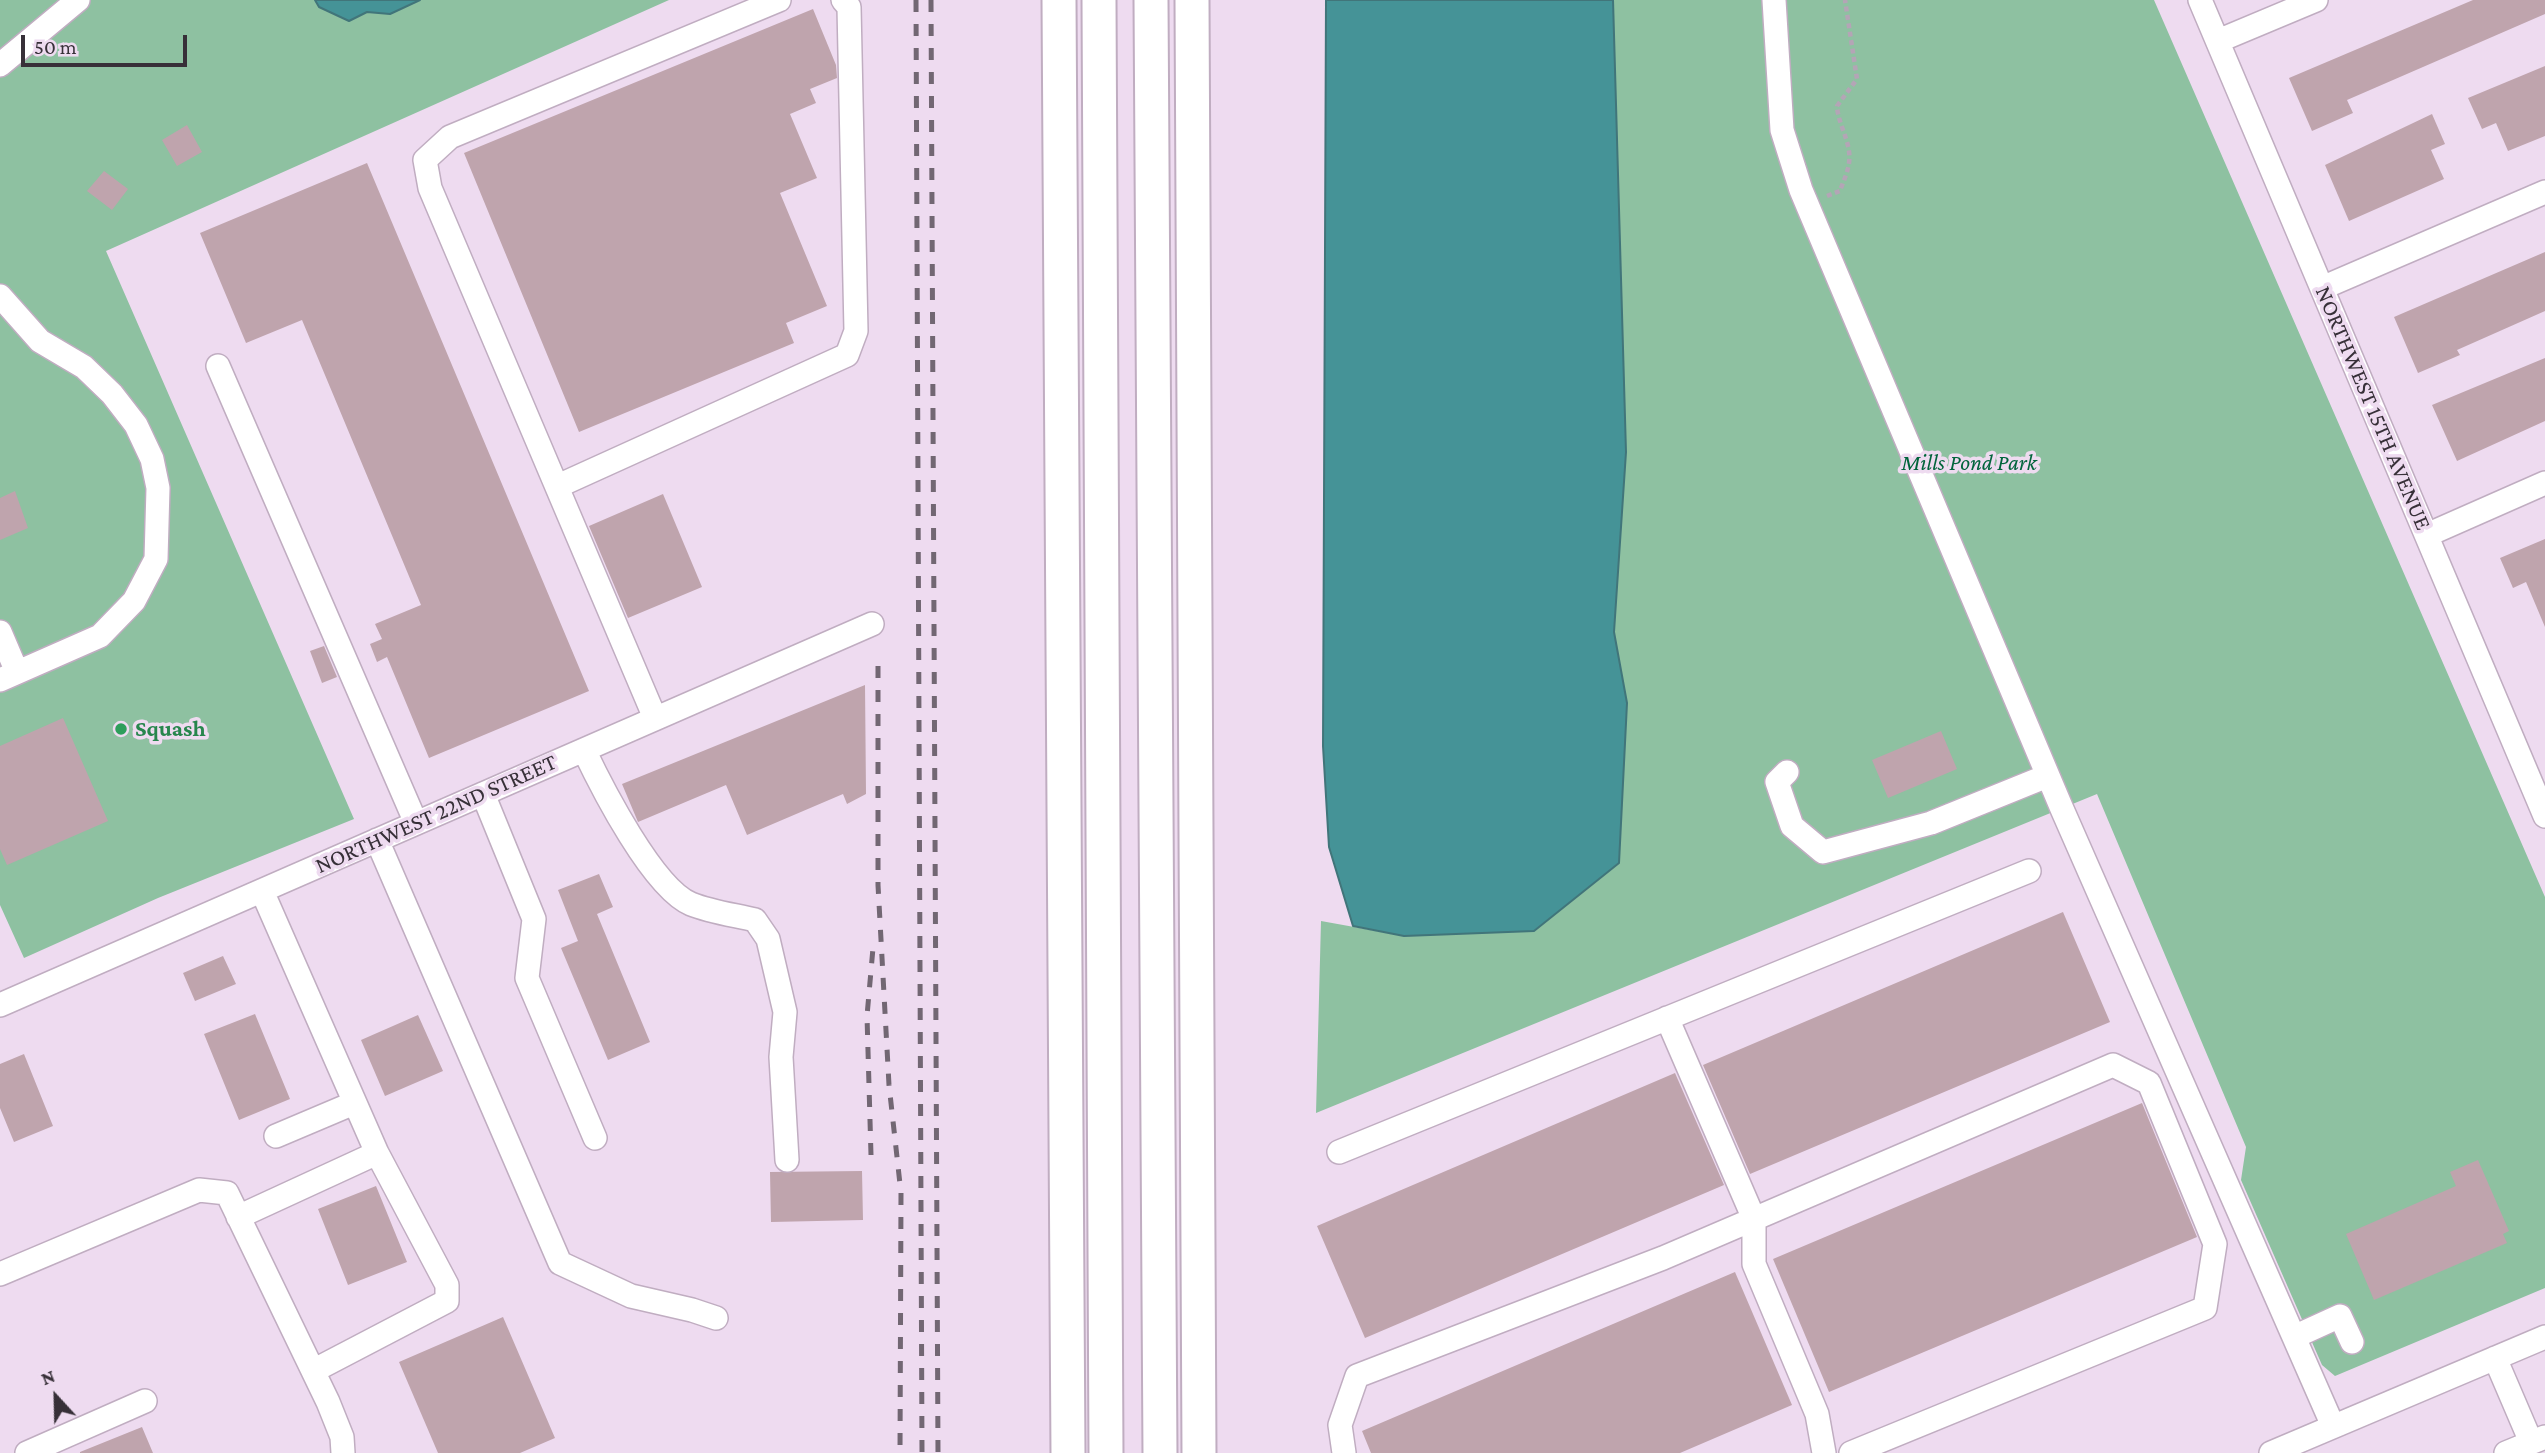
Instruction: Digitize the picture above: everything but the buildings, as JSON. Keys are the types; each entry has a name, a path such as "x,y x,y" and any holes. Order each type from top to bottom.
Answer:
{"highway":[{"path":"1059,0 1068,1453"},
{"path":"1099,0 1106,1453"},
{"path":"1151,0 1160,1453"},
{"path":"1192,0 1199,1453"}],"street":[{"path":"0,65 78,0"},
{"path":"1774,0 1782,130 1806,203 2048,776 2333,1426"},
{"name":"NORTHWEST 15TH AVENUE","path":"2200,0 2427,535 2536,770 2545,816"},
{"path":"2218,41 2316,0"},
{"path":"656,718 597,586 558,486 430,188 425,160 450,137 775,1"},
{"path":"558,486 847,355 856,331 847,2"},
{"path":"2322,288 2545,192"},
{"path":"0,296 40,341 84,367 112,394 136,425 152,459 158,488 156,559 134,601 100,636 9,676 0,632"},
{"path":"218,366 416,823"},
{"path":"2427,535 2545,483"},
{"name":"NORTHWEST 22ND STREET","path":"1,1001 262,891 872,624"},
{"path":"584,750 600,784 627,829 672,892 691,904 755,920 768,939 785,1012 781,1057 788,1160"},
{"path":"1787,772 1777,782 1792,826 1823,852 1931,823 2048,776"},
{"path":"483,794 534,919 527,978 595,1139"},
{"path":"377,840 560,1264 631,1296 716,1318"},
{"path":"1339,1152 2029,871"},
{"path":"262,891 377,1153 447,1285 447,1301 313,1371"},
{"path":"1667,1018 1754,1219 1754,1264 1817,1414 1824,1453"},
{"path":"1344,1453 1340,1425 1357,1376 1663,1258 2113,1065 2149,1083 2215,1244 2205,1307 1851,1453"},
{"path":"276,1136 354,1102"},
{"path":"238,1217 377,1153"},
{"path":"0,1274 199,1190 227,1193 313,1371 342,1437 343,1453"},
{"path":"2294,1336 2340,1316 2352,1342"},
{"path":"2271,1453 2545,1337"},
{"path":"2495,1358 2538,1440 2506,1453"},
{"path":"27,1453 145,1401"}],"path":[{"path":"1806,203 1840,191 1849,162 1848,143 1838,120 1837,106 1857,79 1845,0"}],"green space":[{"path":"0,0 669,0 106,251 354,819 158,898 24,958 0,905"},
{"name":"Mills Pond Park","path":"1611,0 2154,0 2545,897 2545,1288 2335,1376 2322,1365 2241,1180 2246,1147 2097,794 1316,1113 1321,921 1404,936 1627,703 1614,632"}],"shaded area":[{"path":"315,0 420,0 390,14 367,12 349,21 319,7"},
{"path":"1326,0 1613,0 1626,452 1614,632 1627,703 1619,863 1534,931 1404,936 1353,926 1329,847 1323,746"}],"railway":[{"path":"916,0 922,1453"},
{"path":"931,0 938,1453"},
{"path":"878,666 878,885 889,1085 901,1193 900,1453"},
{"path":"871,1155 867,1016 873,948"}],"place":[{"name":"Squash","path":"121,729"}]}
